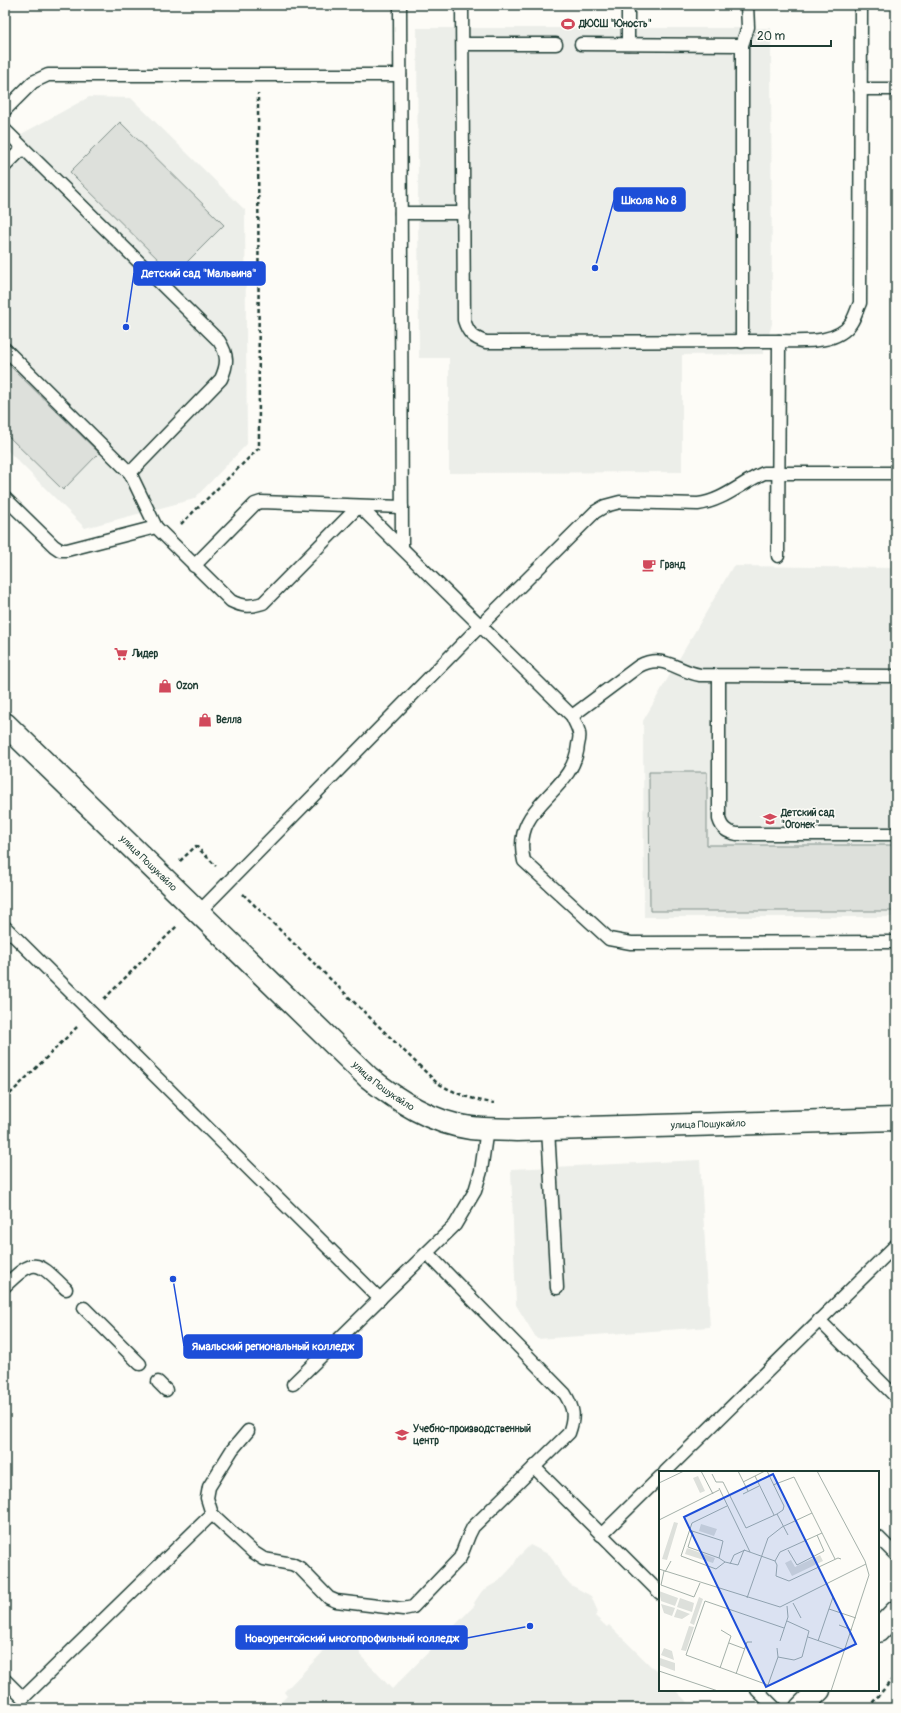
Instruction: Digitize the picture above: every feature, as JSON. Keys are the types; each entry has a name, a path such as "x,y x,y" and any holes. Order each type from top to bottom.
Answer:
{"street":[{"name":"улица Пошукайло","path":"5,724 368,1077 410,1107 432,1117 471,1128 487,1129 548,1129 896,1119"},
{"path":"879,1630 896,1612"},
{"path":"802,1708 818,1691"}],"lane":[{"path":"400,5 402,546"},
{"path":"462,5 464,320 467,330 474,338 486,342 818,341 835,336 851,324 860,303 861,5"},
{"path":"628,5 628,44"},
{"path":"742,342 742,45 748,27 747,5"},
{"path":"463,44 556,44"},
{"path":"581,44 742,45"},
{"path":"5,110 33,82 48,75 400,76"},
{"path":"860,89 896,89"},
{"path":"5,130 219,341 225,351 227,359 226,369 221,379 130,473"},
{"path":"5,166 23,148"},
{"path":"401,213 464,213"},
{"path":"778,556 779,341"},
{"path":"5,349 130,473 156,527 166,538 231,601 242,606 254,606 263,603 359,506"},
{"path":"199,912 481,625 595,512 605,506 620,502 708,503 764,473 896,473"},
{"path":"5,498 54,546 60,550 67,550 156,527"},
{"path":"194,566 255,504 261,502 402,507"},
{"path":"359,506 402,546 572,716 579,733 577,757 568,775 532,814 523,830 521,848 524,861 609,939 631,943 896,942"},
{"path":"572,716 639,666 649,661 659,660 692,674 719,676 896,676"},
{"path":"719,676 719,819 722,826 729,832 737,834 896,834"},
{"path":"5,927 380,1299"},
{"path":"293,1384 455,1224 475,1191 482,1171 487,1129"},
{"path":"548,1129 557,1288"},
{"path":"666,1471 896,1245"},
{"path":"248,1431 232,1450 209,1487 207,1498 212,1514 253,1552 264,1558 292,1564 300,1568 329,1598 336,1601 408,1608 413,1607 460,1558 473,1527 569,1433 573,1421 572,1406 565,1394 427,1253"},
{"path":"5,1286 21,1270 28,1266 37,1265 46,1269 66,1289"},
{"path":"84,1308 140,1364"},
{"path":"819,1320 896,1397"},
{"path":"534,1468 659,1592"},
{"path":"602,1535 659,1478"},
{"path":"5,1680 23,1698 212,1514"},
{"path":"879,1538 896,1555"},
{"path":"758,1691 775,1708"}],"path":[{"path":"166,538 259,448 258,76"},
{"path":"164,877 196,846 436,1082 451,1091 476,1100 496,1103"},
{"path":"5,1099 180,922"},
{"path":"868,1708 896,1676"}],"shaded area":[{"path":"417,28 771,28 772,324 763,354 682,355 682,472 449,473 449,358 419,358"},
{"path":"89,97 131,98 245,210 247,444 194,499 85,528 5,448 5,143"},
{"path":"120,122 224,225 174,275 70,172"},
{"path":"5,361 99,453 63,490 5,433"},
{"name":"Детский сад \"Огонек\"","path":"733,566 896,568 896,917 644,917 643,721"},
{"path":"649,772 707,772 707,845 896,845 896,911 650,911"},
{"path":"700,1160 710,1327 537,1339 516,1305 511,1169"},
{"path":"530,1545 550,1555 561,1574 571,1585 591,1596 598,1612 595,1616 607,1627 609,1625 659,1674 659,1691 676,1691 693,1708 275,1708 287,1696 284,1692 323,1652 324,1645 328,1639 339,1633 349,1634 355,1638 359,1644 360,1655 392,1689 475,1605 474,1603 482,1591 499,1581 513,1566 518,1557"}],"place":[{"name":"ДЮСШ \"Юность\"","path":"568,24"},
{"name":"Школа № 8","path":"595,268"},
{"name":"Детский сад \"Мальвина\"","path":"126,327"},
{"name":"Гранд","path":"649,565"},
{"name":"Лидер","path":"121,654"},
{"name":"Ozon","path":"165,686"},
{"name":"Велла","path":"205,720"},
{"name":"Детский сад \"Огонек\"","path":"770,819"},
{"name":"Ямальский региональный колледж","path":"173,1279"},
{"name":"Учебно-производственный центр","path":"402,1435"},
{"name":"Новоуренгойский многопрофильный колледж","path":"530,1626"}]}
